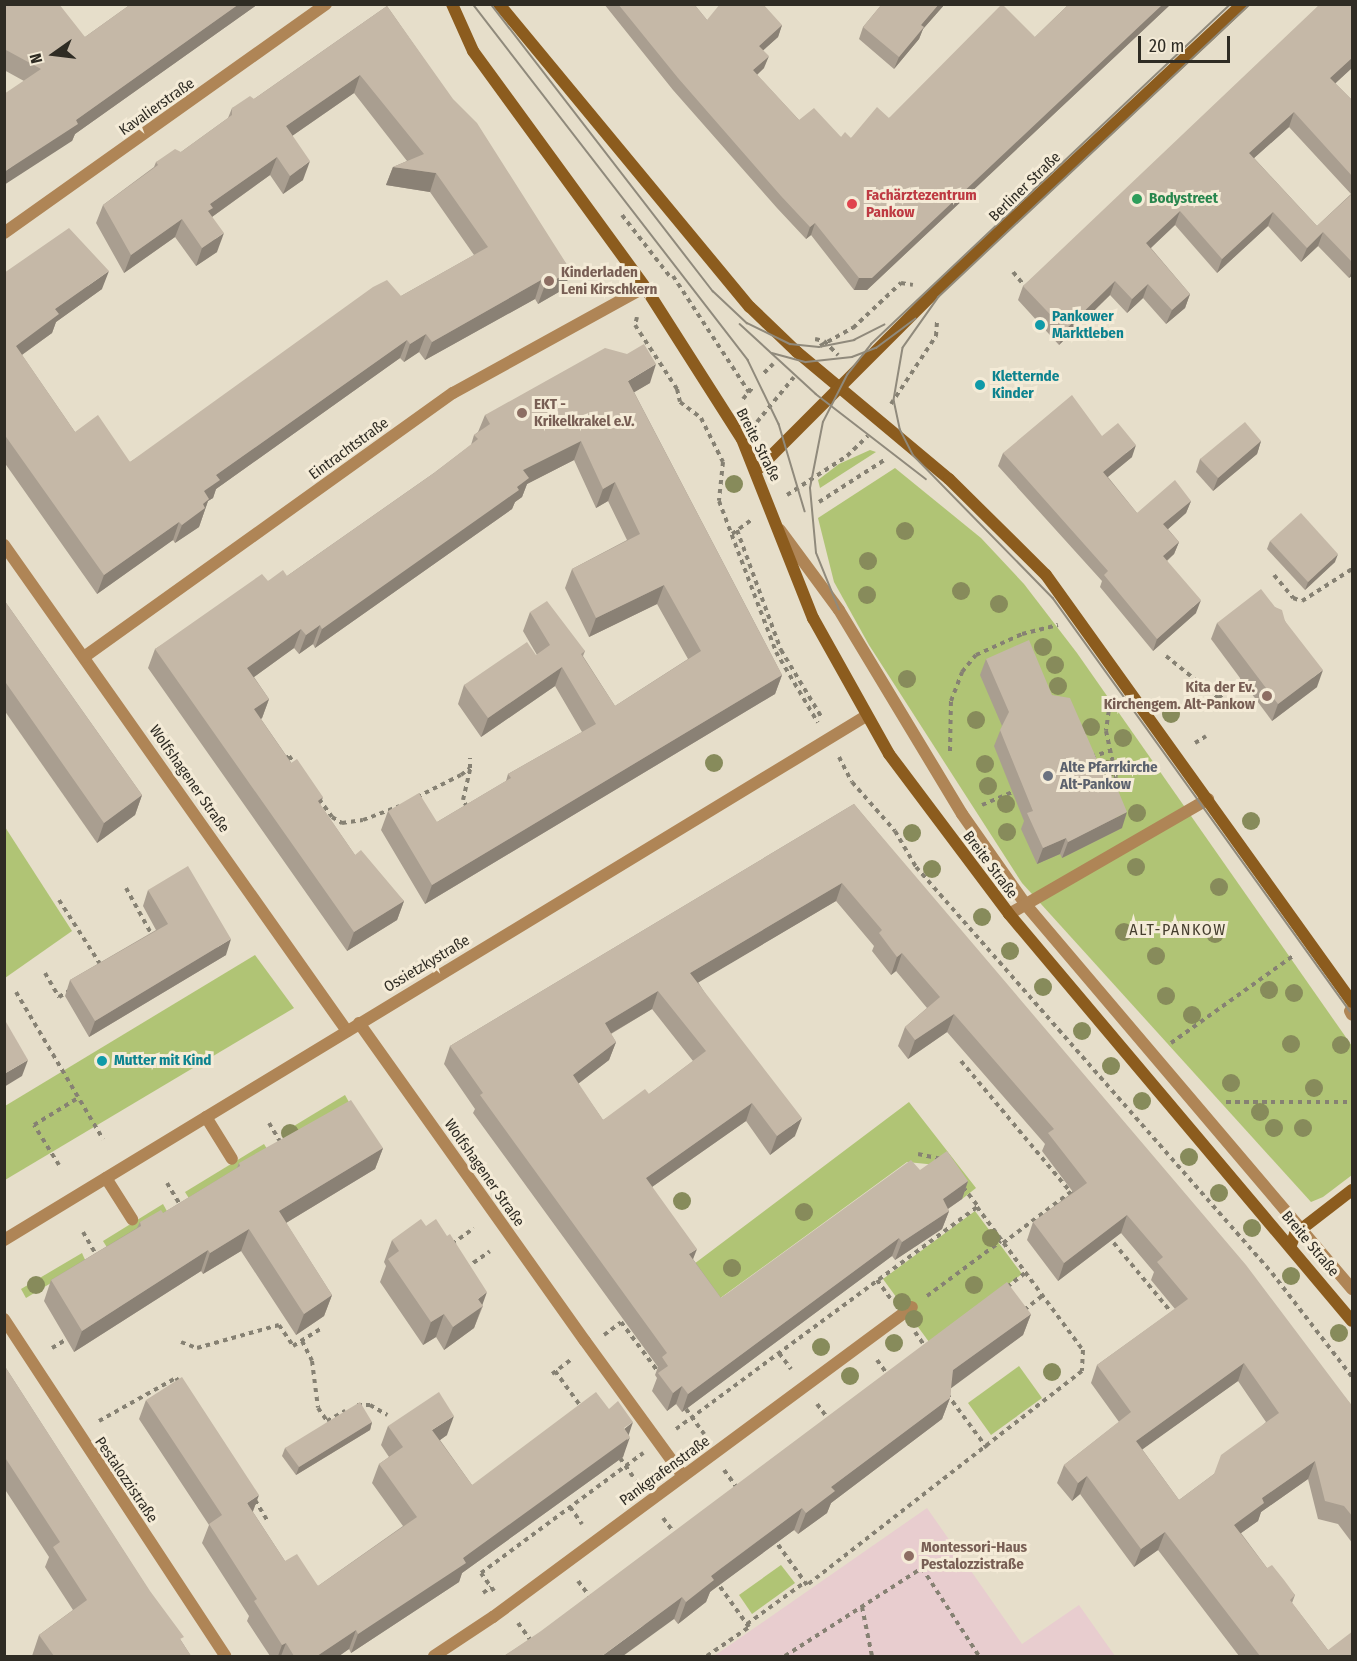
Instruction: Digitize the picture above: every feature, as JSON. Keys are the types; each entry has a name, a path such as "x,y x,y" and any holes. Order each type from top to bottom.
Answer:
{"main road":[{"name":"Breite Straße","path":"452,4 473,51 645,287 742,440 771,506 822,636 866,716 910,784 1009,914 1353,1321"},
{"path":"499,4 716,269 807,361 880,420 994,521 1046,575 1208,799 1352,1009"},
{"name":"Berliner Straße","path":"756,471 841,389 939,288 1242,4"},
{"path":"1291,1245 1302,1228 1353,1190"}],"street":[{"name":"Kavalierstraße","path":"4,233 326,4"},
{"name":"Eintrachtstraße","path":"84,657 453,393 645,287"},
{"path":"778,528 839,610 962,814 1026,905 1353,1289"},
{"name":"Wolfshagener Straße","path":"4,545 347,1031"},
{"name":"Ossietzkystraße","path":"4,1240 866,716"},
{"name":"Breite Straße","path":"1009,914 1208,799"},
{"name":"Wolfshagener Straße","path":"359,1023 683,1476"},
{"path":"206,1117 232,1159"},
{"path":"106,1178 132,1219"},
{"name":"Pankgrafenstraße","path":"434,1656 493,1617 907,1311"},
{"name":"Pestalozzistraße","path":"4,1319 225,1656"}],"path":[{"path":"1013,273 1023,284"},
{"path":"674,276 749,392"},
{"path":"723,462 824,341 853,328 901,283"},
{"path":"645,287 635,325 677,389 680,402 700,418 723,462 719,501 776,652 817,721"},
{"path":"732,534 850,454 880,420 936,336"},
{"path":"764,374 773,364"},
{"path":"743,399 754,386"},
{"path":"819,502 886,459"},
{"path":"737,530 781,650 820,715"},
{"path":"1274,575 1293,598 1302,601 1353,569"},
{"path":"951,756 948,737 951,701 962,672 976,655 1038,629 1060,625 1067,634"},
{"path":"1166,656 1218,698 1242,680"},
{"path":"1113,796 1116,777 1106,731 1111,696 1117,705"},
{"path":"1195,743 1206,736"},
{"path":"1084,760 1110,750"},
{"path":"276,765 289,756 301,774"},
{"path":"470,758 463,800 472,816"},
{"path":"840,759 852,782 895,831 916,867 956,908 1272,1273 1353,1377"},
{"path":"411,800 470,768"},
{"path":"312,790 337,822"},
{"path":"974,809 1012,792"},
{"path":"330,827 337,822 351,824 401,805"},
{"path":"126,888 156,943"},
{"path":"59,900 106,972"},
{"path":"1170,1043 1293,956"},
{"path":"45,973 59,997 75,991"},
{"path":"16,992 103,1138"},
{"path":"961,1061 1078,1201"},
{"path":"59,1165 34,1125 78,1098"},
{"path":"1226,1102 1353,1102"},
{"path":"269,1123 284,1149"},
{"path":"918,1154 938,1155 949,1167"},
{"path":"167,1183 183,1210"},
{"path":"747,1624 805,1582 807,1584 987,1448 1082,1371 1083,1350 962,1185"},
{"path":"907,1311 1079,1185"},
{"path":"483,1593 490,1585 481,1573 977,1207"},
{"path":"1100,1227 1171,1312"},
{"path":"445,1249 474,1228"},
{"path":"83,1232 99,1260"},
{"path":"463,1270 490,1251"},
{"path":"997,1295 1025,1273"},
{"path":"877,1280 907,1311 927,1348"},
{"path":"1014,1317 1042,1296"},
{"path":"181,1342 196,1348 279,1324 293,1346 322,1328"},
{"path":"52,1348 67,1339"},
{"path":"302,1341 311,1356 316,1398 327,1421 362,1403 387,1415"},
{"path":"917,1354 933,1343"},
{"path":"779,1353 787,1364"},
{"path":"880,1382 898,1369"},
{"path":"555,1371 586,1413"},
{"path":"99,1421 176,1378 182,1387"},
{"path":"941,1386 987,1448"},
{"path":"686,1409 717,1451"},
{"path":"821,1411 829,1420"},
{"path":"820,1427 837,1414"},
{"path":"620,1458 650,1501"},
{"path":"731,1480 743,1496"},
{"path":"729,1495 747,1482"},
{"path":"249,1491 267,1520"},
{"path":"570,1507 577,1518"},
{"path":"669,1527 675,1534"},
{"path":"666,1541 679,1531 685,1539"},
{"path":"770,1533 805,1582"},
{"path":"785,1656 922,1568 979,1656"},
{"path":"707,1656 749,1627 712,1576"},
{"path":"584,1589 591,1598"},
{"path":"582,1604 600,1591"},
{"path":"862,1607 873,1656"},
{"path":"524,1631 531,1642 540,1636"}],"shaded area":[{"name":"Montessori-Haus Pestalozzistraße","path":"927,1508 1022,1644 1079,1605 1115,1656 714,1656"}],"green space":[{"path":"870,450 876,452 820,488 818,480 839,464"},
{"path":"895,468 981,538 1024,584 1077,653 1352,1046 1352,1175 1323,1197 1311,1202 1022,883 869,645 834,582 818,518"},
{"path":"5,827 72,931 4,978"},
{"path":"255,955 294,1008 5,1180 5,1106"},
{"path":"345,1095 350,1104 290,1140 284,1132"},
{"path":"909,1102 976,1188 962,1199 937,1165 907,1162 708,1307 690,1267"},
{"path":"264,1144 269,1152 190,1200 185,1192"},
{"path":"163,1204 168,1213 108,1249 103,1241"},
{"path":"975,1211 1022,1274 929,1342 883,1279"},
{"path":"82,1253 86,1262 26,1298 21,1289"},
{"path":"1019,1366 1042,1398 991,1435 968,1403"},
{"path":"781,1565 795,1583 752,1614 739,1595"}],"building":[{"path":"4,4 59,4 85,37 131,4 239,4 76,120 78,124 4,172 4,94 41,69 4,47"},
{"path":"618,4 694,4 707,20 720,4 763,4 782,25 759,46 769,56 753,70 799,120 814,108 841,137 845,132 851,138 877,107 889,118 1002,4 1035,37 1069,4 1163,4 872,278 859,278 815,223 810,227 781,196 678,78"},
{"path":"882,4 939,4 921,25 924,27 899,57 863,27"},
{"path":"1320,4 1353,4 1353,57 1330,78 1353,101 1353,177 1294,112 1249,153 1317,226 1353,193 1353,263 1323,232 1307,248 1273,212 1222,259 1180,211 1146,243 1190,294 1172,310 1148,284 1132,299 1115,281 1065,330 1023,286"},
{"path":"387,6 453,99 477,123 571,271 545,285 541,280 432,342 426,334 410,344 407,340 216,475 220,480 204,491 209,499 203,504 205,508 182,525 179,522 104,575 4,434 4,273 69,228 109,271 55,309 59,314 16,346 75,432 98,415 130,462 373,287 387,280 401,296 488,247 436,173 393,167 424,154 360,75 286,126 310,161 290,176 277,157 210,204 213,208 208,211 224,233 202,248 182,219 131,255 103,205 158,165 156,162 175,149 181,152 232,115 232,108 250,96 254,99"},
{"path":"644,344 656,364 628,381 782,675 432,885 388,811 419,793 437,822 511,778 508,774 596,724 562,667 488,718 464,685 527,642 536,655 550,645 530,612 547,601 585,651 581,654 615,706 701,651 664,585 596,618 572,569 640,534 615,482 603,489 581,441 523,470 529,478 517,487 519,490 322,629 320,625 306,635 301,629 247,668 269,699 254,709 291,763 297,759 323,797 318,801 355,855 361,850 404,901 354,932 155,649 262,574 268,581 283,570 287,576 434,473 478,439 474,435 490,424 485,415 605,348 627,354"},
{"path":"1072,395 1102,436 1118,423 1136,445 1103,472 1137,513 1175,480 1191,501 1163,524 1179,542 1163,556 1201,600 1157,639 1104,575 1108,571 1003,453"},
{"path":"1245,422 1261,441 1218,478 1200,459"},
{"path":"1301,513 1338,554 1308,582 1270,541"},
{"path":"1261,589 1275,607 1282,610 1285,621 1323,670 1278,704 1217,623"},
{"path":"4,600 142,795 104,823 6,683 4,684"},
{"name":"Alte Pfarrkirche Alt-Pankow","path":"1029,640 1052,695 1070,698 1105,778 1112,776 1127,812 1068,842 1066,838 1043,848 1027,813 1033,811 1000,730 1009,712 986,659"},
{"path":"854,804 1246,1265 1353,1407 1353,1517 1344,1506 1325,1501 1315,1461 1262,1498 1264,1503 1234,1525 1267,1568 1272,1565 1284,1580 1295,1595 1290,1600 1328,1650 1353,1631 1353,1656 1260,1656 1165,1532 1141,1549 1087,1476 1078,1483 1064,1465 1131,1412 1097,1365 1188,1299 1157,1262 1163,1257 1127,1215 1064,1263 1033,1222 1087,1183 1048,1133 1054,1129 954,1014 915,1040 905,1027 940,997 902,953 897,957 879,933 882,930 842,883 690,973 802,1118 777,1136 752,1103 646,1178 697,1249 689,1254 721,1298 911,1160 920,1170 947,1151 968,1181 943,1199 949,1211 902,1242 899,1238 688,1394 682,1386 673,1393 658,1373 668,1366 662,1357 667,1353 480,1095 483,1093 450,1046","holes":["658,991 706,1051 649,1094 645,1089 603,1120 573,1075 616,1042 605,1023","1244,1363 1279,1413 1221,1455 1214,1474 1179,1500 1136,1441"]},
{"path":"188,866 231,939 95,1021 70,980 168,924 148,890"},
{"path":"4,1022 28,1060 4,1074"},
{"path":"351,1100 383,1148 279,1211 332,1295 304,1314 249,1229 210,1253 208,1250 82,1331 51,1280 141,1226 140,1222 161,1210 163,1213 240,1166 239,1163"},
{"path":"421,1219 426,1226 436,1219 447,1236 450,1234 487,1292 478,1299 483,1306 453,1327 444,1314 431,1322 388,1259 399,1251 392,1240"},
{"path":"1007,1282 1031,1314 953,1370 950,1398 831,1487 835,1491 806,1513 802,1508 711,1576 714,1580 686,1602 682,1597 602,1656 504,1656 541,1631"},
{"path":"4,1365 150,1591 184,1637 180,1639 191,1656 54,1656 39,1635 87,1600 53,1547 60,1542 4,1456"},
{"path":"182,1377 259,1495 247,1503 285,1561 297,1554 318,1586 417,1517 379,1464 403,1447 388,1426 439,1392 454,1416 432,1430 472,1485 596,1392 609,1409 618,1401 633,1422 624,1428 630,1437 463,1558 466,1563 358,1634 356,1630 317,1656 294,1656 286,1643 282,1645 254,1601 257,1599 209,1524 222,1515 146,1400"},
{"path":"360,1402 372,1422 299,1467 285,1448"}],"tram line":[{"path":"473,4 748,360 779,424 805,511"},
{"path":"491,4 713,291 747,323 790,344 819,347 854,340 884,325"},
{"path":"839,610 816,553 810,488 823,422 847,375 871,344 1230,4"},
{"path":"1251,4 939,297 903,348 894,400 900,429 913,455 1053,598 1350,1011"},
{"path":"772,353 806,362 852,357 876,348 915,319"},
{"path":"740,324 816,394 926,479"}],"place":[{"name":"Bodystreet","path":"1137,199"},
{"name":"Fachärztezentrum Pankow","path":"852,204"},
{"name":"Kinderladen Leni Kirschkern","path":"549,281"},
{"name":"Pankower Marktleben","path":"1040,325"},
{"name":"Kletternde Kinder","path":"980,385"},
{"name":"EKT - Krikelkrakel e.V.","path":"522,413"},
{"name":"Kita der Ev. Kirchengem. Alt-Pankow","path":"1267,696"},
{"name":"Alte Pfarrkirche Alt-Pankow","path":"1048,776"},
{"name":"Mutter mit Kind","path":"102,1061"},
{"name":"Montessori-Haus Pestalozzistraße","path":"909,1556"}],"district":[{"name":"ALT-PANKOW","path":"1178,930"}]}
